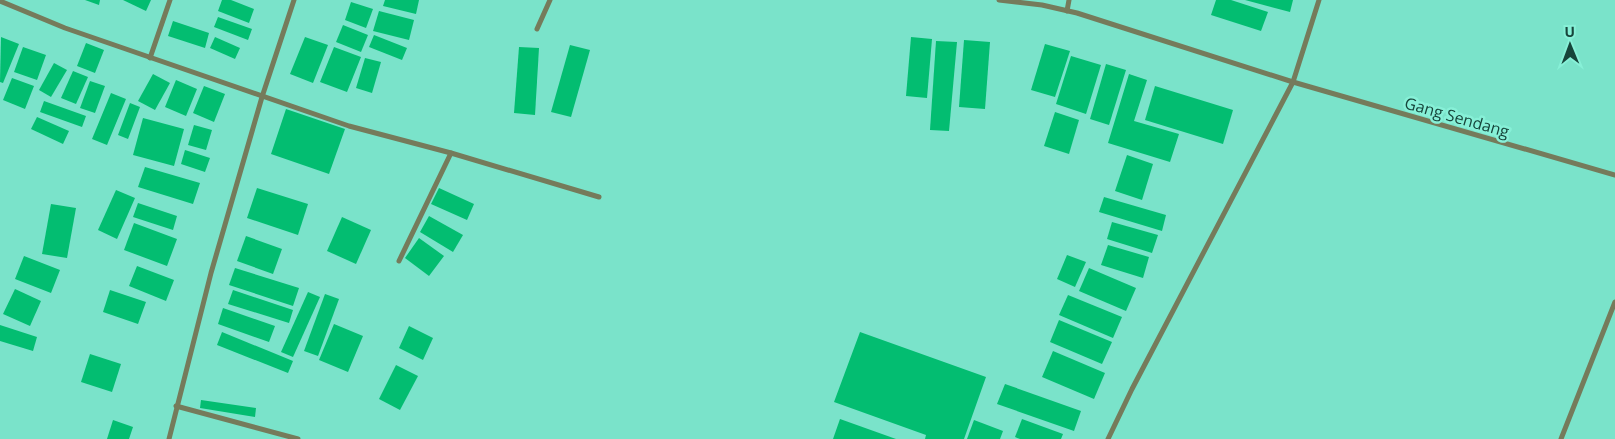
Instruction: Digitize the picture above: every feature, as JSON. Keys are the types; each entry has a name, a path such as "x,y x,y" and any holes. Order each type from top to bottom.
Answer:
{"street":[{"path":"150,58 170,0"},
{"path":"169,439 210,273 262,97 294,0"},
{"path":"538,29 550,0"},
{"name":"Gang Sendang","path":"999,0 1042,5 1067,11 1130,29 1293,82 1615,175"},
{"path":"1067,11 1069,0"},
{"path":"1108,439 1136,381 1293,82 1319,0"},
{"path":"0,1 65,28 349,126 451,153 599,197"},
{"path":"398,261 451,153"},
{"path":"1562,439 1615,302"},
{"path":"176,406 298,439"}],"building":[{"path":"85,0 100,0 99,5"},
{"path":"123,0 151,0 146,11"},
{"path":"222,0 231,0 254,9 249,23 218,11"},
{"path":"385,0 419,0 416,14 383,6"},
{"path":"1216,0 1231,0 1268,12 1261,31 1211,15"},
{"path":"1245,0 1293,0 1290,12"},
{"path":"351,2 373,9 366,28 345,20"},
{"path":"379,11 414,20 409,40 373,31"},
{"path":"218,17 252,29 248,40 214,27"},
{"path":"173,21 209,33 205,48 168,36"},
{"path":"343,25 368,35 361,52 336,42"},
{"path":"374,35 407,48 402,60 369,47"},
{"path":"1,37 19,44 3,83 0,82"},
{"path":"215,37 240,48 235,59 210,48"},
{"path":"305,37 328,45 313,83 290,74"},
{"path":"911,37 932,39 927,98 906,96"},
{"path":"964,40 990,42 985,109 959,107"},
{"path":"936,41 957,42 949,131 930,130"},
{"path":"86,43 104,50 95,73 77,66"},
{"path":"1045,44 1070,51 1055,97 1031,90"},
{"path":"570,45 590,50 571,117 551,112"},
{"path":"23,47 46,55 37,80 14,72"},
{"path":"334,47 361,57 347,92 320,82"},
{"path":"519,47 539,48 535,115 514,113"},
{"path":"1071,56 1101,65 1086,114 1056,104"},
{"path":"365,58 381,62 372,93 356,88"},
{"path":"54,63 67,70 51,97 39,90"},
{"path":"1106,64 1126,70 1109,125 1090,119"},
{"path":"73,71 88,77 76,104 61,98"},
{"path":"153,74 170,83 155,110 138,101"},
{"path":"1129,74 1147,80 1134,121 1179,134 1170,162 1108,143"},
{"path":"12,78 34,86 25,109 3,100"},
{"path":"176,80 197,89 186,116 165,107"},
{"path":"90,81 105,86 95,113 80,108"},
{"path":"204,86 225,94 214,122 193,113"},
{"path":"1155,86 1233,110 1223,144 1145,120"},
{"path":"111,93 126,99 107,145 92,139"},
{"path":"44,101 86,116 82,127 40,112"},
{"path":"130,103 140,107 128,139 118,135"},
{"path":"286,109 345,129 329,174 271,154"},
{"path":"1055,112 1079,120 1069,154 1044,146"},
{"path":"37,117 69,131 63,144 31,129"},
{"path":"143,118 184,129 174,166 133,155"},
{"path":"194,125 212,130 206,150 188,145"},
{"path":"185,150 210,158 205,172 181,164"},
{"path":"1127,155 1153,164 1142,200 1115,191"},
{"path":"145,167 200,183 193,204 138,187"},
{"path":"257,188 308,204 298,235 247,218"},
{"path":"439,188 474,204 467,220 431,204"},
{"path":"116,190 135,198 117,239 98,230"},
{"path":"1104,197 1166,215 1162,231 1099,212"},
{"path":"138,203 177,216 173,230 133,217"},
{"path":"51,204 76,208 67,258 42,254"},
{"path":"429,216 463,235 453,252 420,232"},
{"path":"342,217 371,230 356,264 327,251"},
{"path":"1112,222 1158,235 1152,253 1107,239"},
{"path":"134,223 177,239 167,266 124,250"},
{"path":"246,236 282,249 273,274 237,261"},
{"path":"419,238 444,256 429,276 405,258"},
{"path":"1108,245 1149,257 1143,278 1101,265"},
{"path":"1067,255 1086,262 1075,287 1057,279"},
{"path":"24,256 60,270 51,293 15,279"},
{"path":"137,266 174,280 166,301 129,286"},
{"path":"235,268 299,288 293,306 229,285"},
{"path":"1089,268 1136,288 1126,311 1079,291"},
{"path":"15,289 41,301 30,326 3,314"},
{"path":"110,290 146,302 138,324 103,312"},
{"path":"233,290 293,310 289,323 228,304"},
{"path":"308,292 320,297 293,357 281,352"},
{"path":"325,294 339,299 318,356 304,351"},
{"path":"1068,295 1122,317 1113,338 1059,315"},
{"path":"223,308 275,326 269,342 218,324"},
{"path":"1059,320 1112,342 1102,364 1050,342"},
{"path":"334,324 363,336 348,372 319,360"},
{"path":"0,325 37,337 33,351 0,341"},
{"path":"409,326 433,338 423,360 399,348"},
{"path":"222,332 293,361 288,373 217,345"},
{"path":"860,332 986,377 964,439 925,439 926,435 834,402"},
{"path":"1053,351 1105,373 1094,399 1042,377"},
{"path":"90,354 121,364 112,392 81,382"},
{"path":"396,365 418,376 400,410 379,399"},
{"path":"1005,384 1081,411 1074,431 997,404"},
{"path":"201,400 256,408 255,417 200,408"},
{"path":"840,419 896,439 833,439"},
{"path":"1022,419 1063,434 1061,439 1020,439 1015,437"},
{"path":"113,420 133,427 129,439 107,439"},
{"path":"974,420 1003,431 1000,439 967,439"}]}
